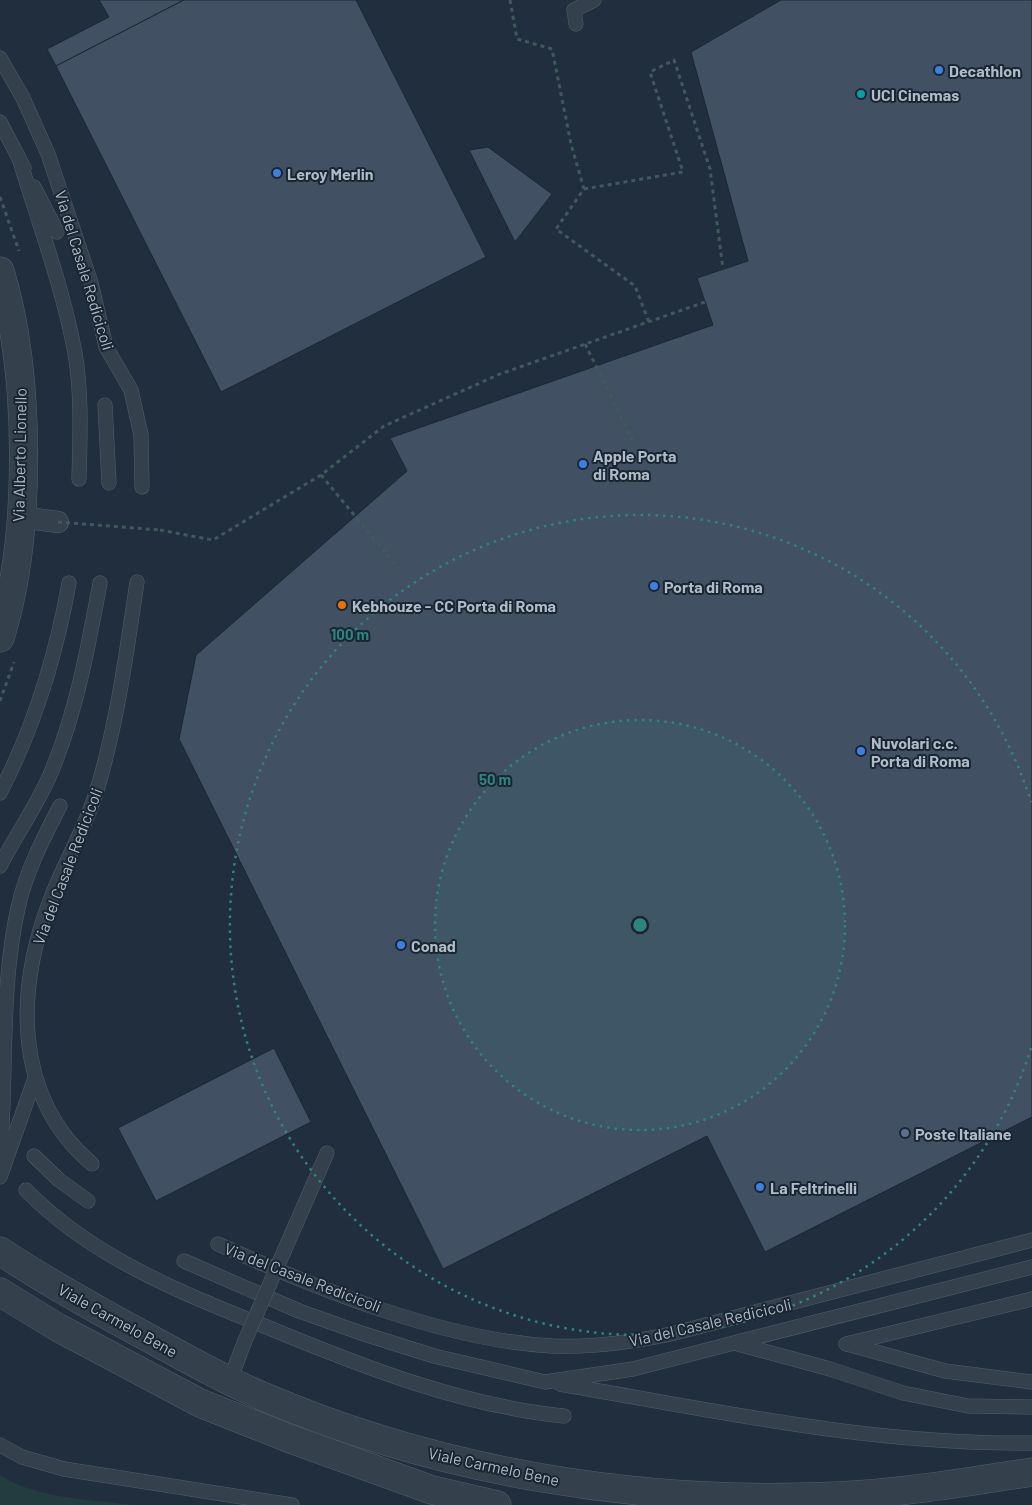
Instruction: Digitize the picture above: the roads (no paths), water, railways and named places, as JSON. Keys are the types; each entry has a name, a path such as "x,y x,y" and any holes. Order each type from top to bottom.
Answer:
{"street":[{"name":"Via Alberto Lionello","path":"0,271 12,317 19,364 22,460 20,517 13,588 0,638"},
{"path":"20,517 58,522"},
{"name":"Viale Carmelo Bene","path":"0,1251 43,1279 260,1395 302,1412 416,1449 485,1467 608,1487 729,1496 841,1496 920,1488 1032,1472"},
{"path":"0,1292 57,1327 200,1403 296,1441 432,1490 497,1505"}],"lane":[{"path":"576,24 574,10 594,0"},
{"name":"Via del Casale Redicicoli","path":"0,58 23,98 48,154 91,284 106,347 131,390 141,435 142,487"},
{"path":"0,122 57,232"},
{"path":"20,161 64,306 75,354 79,407 79,479"},
{"path":"105,405 109,483"},
{"name":"Via del Casale Redicicoli","path":"92,1164 60,1131 35,1078 29,1047 27,1015 30,968 51,898 85,822 99,785 109,746 137,582"},
{"path":"0,794 48,677 69,583"},
{"path":"0,866 49,777 62,743 75,701 100,583"},
{"path":"0,1159 5,1091 6,988 12,936 32,863 60,806"},
{"path":"0,1177 35,1078"},
{"path":"230,1380 244,1343 327,1153"},
{"path":"34,1156 59,1180 88,1201"},
{"path":"26,1190 58,1220 121,1261 178,1290 258,1324 322,1350 410,1381 507,1407 534,1413 564,1416"},
{"name":"Via del Casale Redicicoli","path":"218,1244 323,1288 415,1318 484,1336 529,1344 564,1346 620,1343 671,1334 1032,1240"},
{"path":"184,1261 299,1311 361,1333 434,1356 545,1382 751,1418 868,1434 935,1442 1032,1443"},
{"path":"545,1382 633,1369 1032,1267"},
{"path":"911,1328 1032,1292"},
{"path":"1032,1299 846,1344 945,1371 1032,1382"},
{"path":"734,1343 830,1369 903,1394 968,1406 1032,1407"},
{"path":"0,1445 22,1457 64,1469 292,1505"}],"place":[{"name":"Decathlon","path":"939,70"},
{"name":"UCI Cinemas","path":"861,94"},
{"name":"Leroy Merlin","path":"277,173"},
{"name":"Apple Porta di Roma","path":"583,464"},
{"name":"Porta di Roma","path":"654,586"},
{"name":"Kebhouze - CC Porta di Roma","path":"342,605"},
{"name":"Nuvolari c.c. Porta di Roma","path":"861,751"},
{"name":"Conad","path":"401,945"},
{"name":"Poste Italiane","path":"905,1133"},
{"name":"La Feltrinelli","path":"760,1187"}]}
